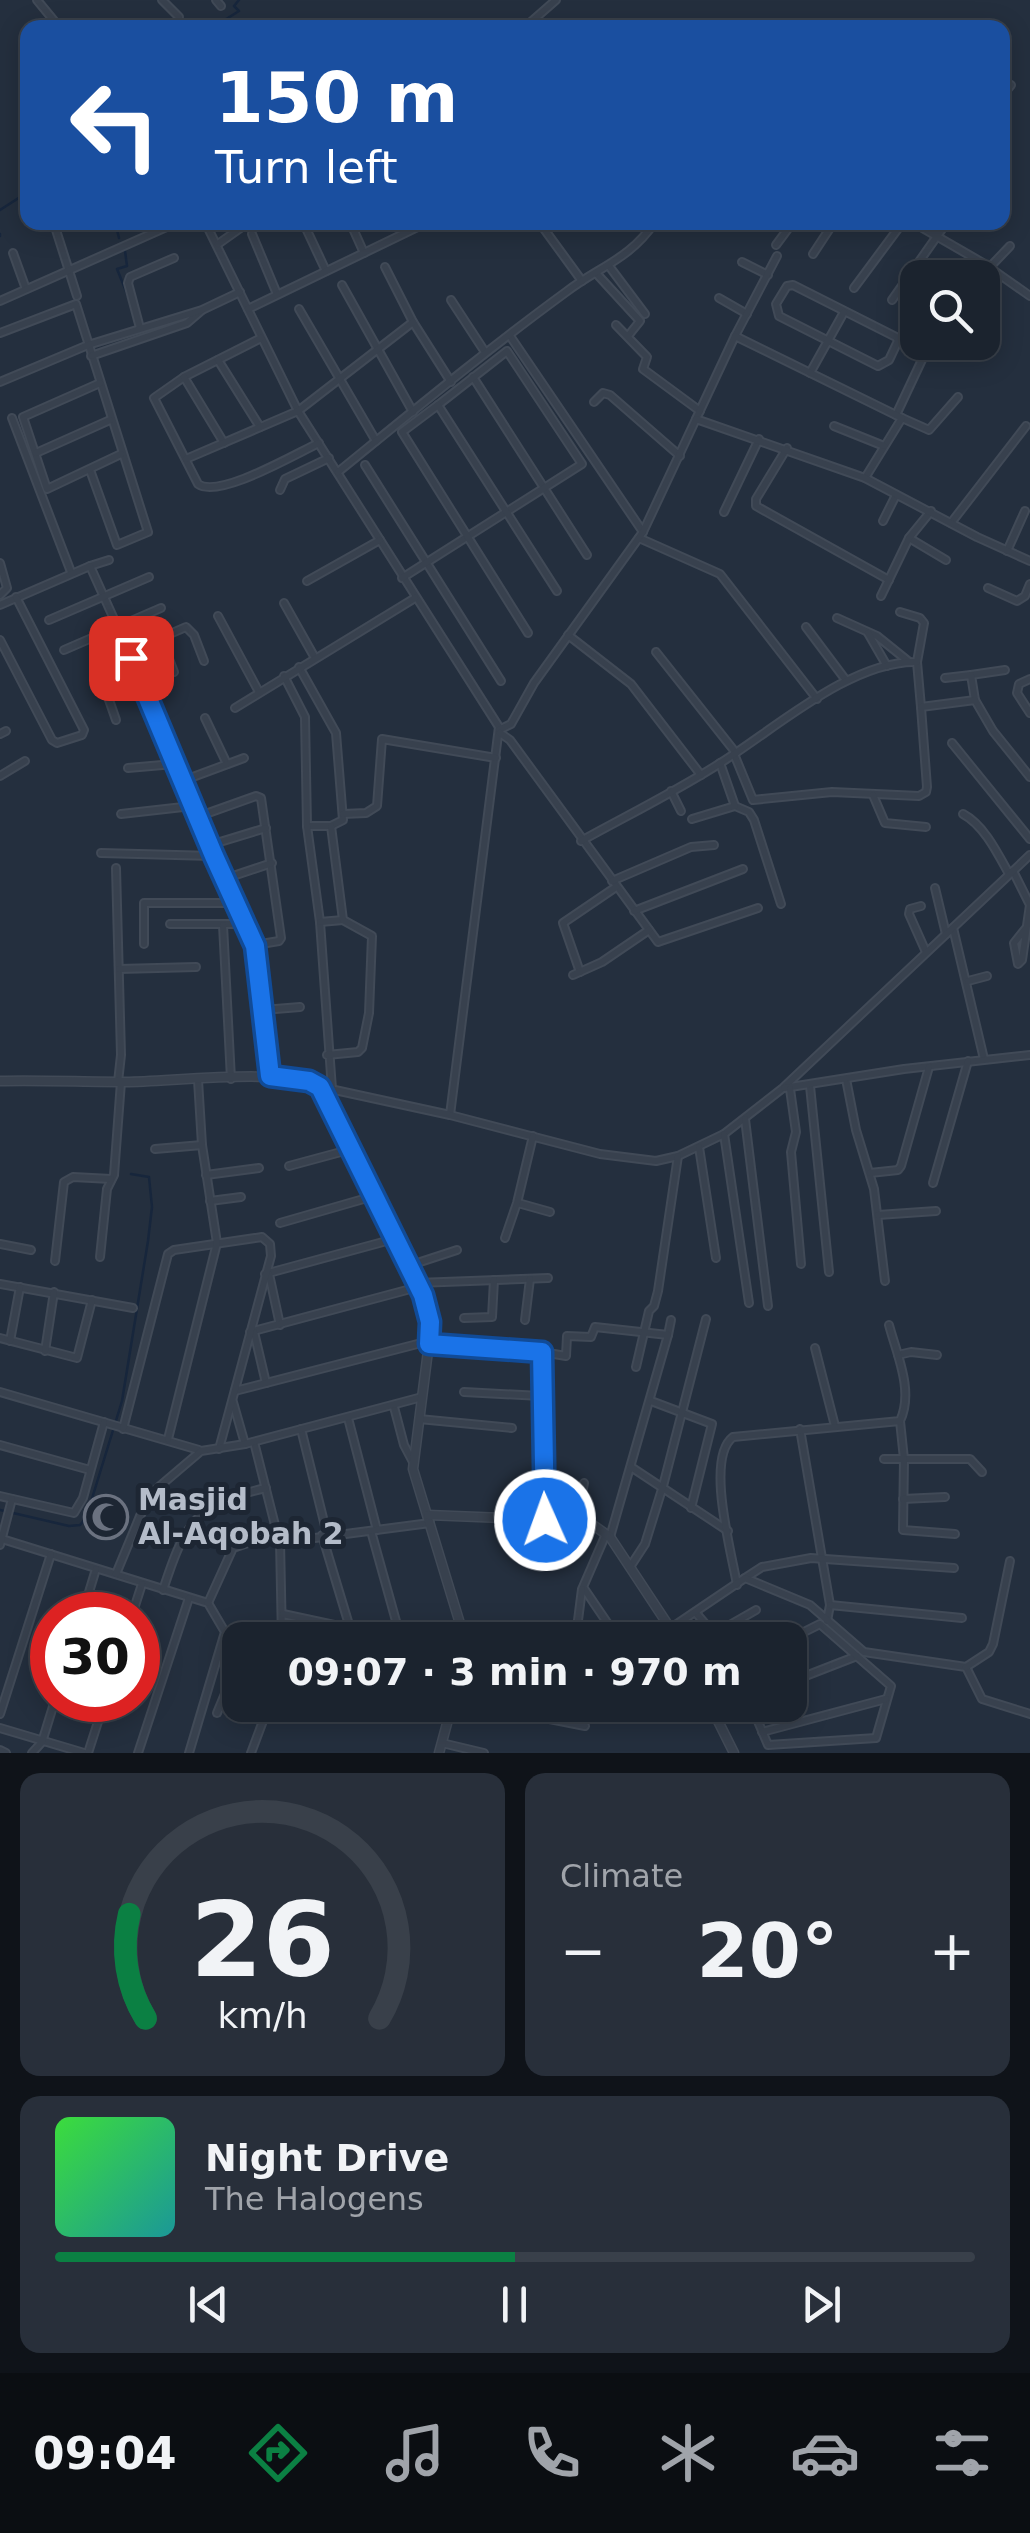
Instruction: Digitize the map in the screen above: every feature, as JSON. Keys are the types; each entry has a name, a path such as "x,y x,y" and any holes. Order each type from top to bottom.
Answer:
{"street":[{"path":"37,0 53,20"},
{"path":"162,0 178,17"},
{"path":"533,20 556,0"},
{"path":"56,230 77,296"},
{"path":"0,301 160,230"},
{"path":"210,230 298,410 402,578 496,717 496,758 450,1114"},
{"path":"218,244 238,230"},
{"path":"307,230 326,271"},
{"path":"354,230 364,252"},
{"path":"399,230 401,235"},
{"path":"248,309 411,230"},
{"path":"546,230 582,281"},
{"path":"338,472 485,352 582,281 638,246 649,230"},
{"path":"776,244 787,230"},
{"path":"813,254 829,230"},
{"path":"854,288 897,230"},
{"path":"926,230 978,260"},
{"path":"892,300 941,230"},
{"path":"252,234 278,294"},
{"path":"997,260 1010,246"},
{"path":"13,253 26,290"},
{"path":"499,731 511,724 568,634 641,535 777,256"},
{"path":"147,337 128,283 130,276 174,258"},
{"path":"742,262 768,275"},
{"path":"608,266 646,314"},
{"path":"385,267 451,382"},
{"path":"596,274 640,321 627,336"},
{"path":"1000,274 1030,296"},
{"path":"342,285 413,412"},
{"path":"793,285 844,312 898,339 888,360 878,366 778,316 776,304 787,286 793,285"},
{"path":"0,382 88,345 202,310 240,292"},
{"path":"720,298 747,314"},
{"path":"451,300 485,352"},
{"path":"0,333 76,304 110,420 148,528 144,535 117,545 90,470"},
{"path":"91,356 187,323 202,310"},
{"path":"299,310 376,441"},
{"path":"810,373 844,312"},
{"path":"186,460 298,410 414,322"},
{"path":"616,324 648,358 643,369 698,415 864,478 1030,561"},
{"path":"510,336 641,535 720,574 817,699"},
{"path":"735,336 928,430 958,397"},
{"path":"261,338 156,393 153,400 198,484 210,489 234,482 319,443"},
{"path":"402,578 468,536 508,512 580,466 582,461 507,351 402,433 468,536 528,633"},
{"path":"218,360 260,427"},
{"path":"864,478 899,416 923,360"},
{"path":"473,376 587,555"},
{"path":"184,377 224,443"},
{"path":"100,383 24,415 47,489 121,454"},
{"path":"594,402 603,393 610,395 680,456"},
{"path":"438,405 556,591"},
{"path":"12,418 71,572"},
{"path":"36,453 110,420"},
{"path":"834,426 884,446"},
{"path":"951,523 1026,426"},
{"path":"724,512 759,439"},
{"path":"787,448 755,504 889,580"},
{"path":"280,490 285,479 329,458"},
{"path":"365,464 500,681"},
{"path":"883,521 896,495"},
{"path":"880,596 909,538 930,511"},
{"path":"1008,551 1025,511"},
{"path":"909,538 946,560"},
{"path":"307,580 380,540"},
{"path":"0,604 71,572 109,560"},
{"path":"0,563 7,588 0,595"},
{"path":"90,566 255,946 270,1076"},
{"path":"49,620 149,577"},
{"path":"988,588 1017,601 1025,596 1030,584"},
{"path":"0,640 52,740 58,743 82,735 84,730 16,598"},
{"path":"235,708 415,598"},
{"path":"284,603 315,658"},
{"path":"64,650 161,608"},
{"path":"656,652 735,754 752,800 832,792 904,797 926,792 921,707 913,662 924,623 900,612"},
{"path":"218,616 259,692"},
{"path":"837,618 868,632 913,662"},
{"path":"806,627 845,680"},
{"path":"116,720 100,674 162,638 188,628 204,661"},
{"path":"868,632 887,666"},
{"path":"568,634 631,684 701,775"},
{"path":"162,638 174,672"},
{"path":"581,841 701,775 845,680 913,662"},
{"path":"299,667 338,739 342,814 341,823 306,826"},
{"path":"945,678 1004,670"},
{"path":"971,675 975,700 993,731 1030,777"},
{"path":"284,676 305,717 306,826 320,922 332,1089"},
{"path":"1030,679 1018,684 1016,693 1030,713"},
{"path":"921,707 975,700"},
{"path":"205,718 228,764"},
{"path":"499,731 510,740 581,841 662,943 758,908"},
{"path":"342,814 366,813 377,806 382,739 496,758"},
{"path":"952,744 1030,839"},
{"path":"182,781 244,758"},
{"path":"0,776 25,760"},
{"path":"720,763 734,806"},
{"path":"128,768 174,764"},
{"path":"671,791 681,810"},
{"path":"873,795 885,822 926,827"},
{"path":"197,816 258,796 272,863 280,940 255,946"},
{"path":"121,814 192,806"},
{"path":"692,819 734,806 748,812 781,904"},
{"path":"963,814 995,850 1030,905 1022,960 1018,964 1014,943 1026,928"},
{"path":"331,826 342,920"},
{"path":"210,845 266,828"},
{"path":"649,930 602,962 576,974 563,923 614,884 692,847 714,846"},
{"path":"101,854 214,856"},
{"path":"0,1081 231,1080 270,1076 309,1081 320,1087 450,1114 600,1154 656,1161 678,1156 724,1134 787,1089 1030,855"},
{"path":"224,878 272,863"},
{"path":"100,1257 107,1189 112,1179 120,1082 116,868"},
{"path":"634,911 743,869"},
{"path":"935,888 946,934"},
{"path":"144,944 144,903 236,903"},
{"path":"921,906 910,909 909,914 926,953"},
{"path":"320,922 342,920 372,934 370,1012 360,1051 328,1055"},
{"path":"170,924 246,924"},
{"path":"223,925 231,1080"},
{"path":"953,928 984,1059"},
{"path":"119,970 196,968"},
{"path":"968,981 987,976"},
{"path":"263,1010 300,1007"},
{"path":"787,1089 1030,1055"},
{"path":"933,1182 968,1061"},
{"path":"870,1173 898,1170 902,1166 929,1067"},
{"path":"846,1079 870,1173 885,1281"},
{"path":"168,1440 218,1243 202,1145 198,1080"},
{"path":"810,1086 828,1272"},
{"path":"320,1087 418,1285 429,1316 413,1463"},
{"path":"787,1089 796,1132 791,1152 800,1264"},
{"path":"744,1118 768,1306"},
{"path":"724,1134 750,1302"},
{"path":"505,1238 534,1136"},
{"path":"155,1148 202,1145"},
{"path":"699,1147 716,1258"},
{"path":"289,1166 352,1150"},
{"path":"636,1367 658,1290 678,1156"},
{"path":"206,1175 259,1168"},
{"path":"55,1261 64,1182 73,1177 112,1179"},
{"path":"280,1223 374,1196"},
{"path":"210,1201 241,1197"},
{"path":"518,1203 550,1212"},
{"path":"877,1215 936,1211"},
{"path":"122,1428 168,1254 266,1238 271,1248 267,1274 219,1450"},
{"path":"267,1274 394,1239"},
{"path":"0,1244 31,1250"},
{"path":"408,1266 457,1250"},
{"path":"267,1274 280,1325"},
{"path":"252,1332 418,1285 548,1278"},
{"path":"525,1320 530,1279"},
{"path":"464,1318 492,1317 494,1280"},
{"path":"0,1284 133,1308"},
{"path":"10,1341 20,1287"},
{"path":"44,1351 54,1292"},
{"path":"0,1338 74,1359 79,1357 92,1300"},
{"path":"630,1567 645,1544 664,1486 706,1319"},
{"path":"578,1622 582,1587 608,1536 672,1320"},
{"path":"890,1325 906,1406 900,1421 904,1532 955,1534"},
{"path":"235,1390 429,1342 566,1356 567,1336 592,1337 594,1327 668,1335"},
{"path":"252,1332 266,1383"},
{"path":"815,1348 835,1426"},
{"path":"542,1352 545,1520"},
{"path":"898,1356 911,1352 936,1355"},
{"path":"0,1392 200,1451 250,1443 422,1398"},
{"path":"464,1392 541,1396"},
{"path":"232,1400 266,1488 279,1537 283,1622"},
{"path":"651,1401 712,1424 691,1508"},
{"path":"394,1407 461,1622"},
{"path":"348,1418 397,1622"},
{"path":"418,1419 512,1428"},
{"path":"737,1585 719,1473 726,1442 732,1437 800,1428 900,1421"},
{"path":"0,1496 11,1502 74,1513 106,1423"},
{"path":"800,1428 830,1606 827,1621"},
{"path":"301,1430 348,1622"},
{"path":"0,1446 90,1470"},
{"path":"116,1574 154,1491 200,1451"},
{"path":"884,1460 970,1459 982,1472"},
{"path":"631,1467 728,1531"},
{"path":"577,1521 584,1483"},
{"path":"163,1590 172,1562 196,1516 219,1502 266,1488"},
{"path":"903,1499 945,1497"},
{"path":"11,1502 1,1542 208,1603 225,1632 189,1753"},
{"path":"208,1603 233,1548 279,1537 374,1530 429,1519 577,1521 608,1536 667,1622"},
{"path":"0,1714 52,1554"},
{"path":"680,1622 762,1567 823,1559 954,1568"},
{"path":"745,1578 810,1605 858,1648 872,1654 966,1667 989,1652 993,1644 1010,1561"},
{"path":"89,1592 96,1569"},
{"path":"139,1592 142,1584"},
{"path":"582,1587 606,1622"},
{"path":"138,1753 189,1598"},
{"path":"830,1606 962,1618"},
{"path":"696,1612 714,1634 756,1610"},
{"path":"284,1614 322,1622"},
{"path":"758,1722 768,1744 876,1738 891,1686 820,1624 807,1630"},
{"path":"807,1675 856,1656"},
{"path":"966,1667 982,1699 1030,1714"},
{"path":"762,1732 888,1698"},
{"path":"217,1713 222,1702"},
{"path":"32,1753 42,1742 48,1722"},
{"path":"0,1728 86,1753 97,1722"},
{"path":"250,1753 262,1722"},
{"path":"439,1753 448,1722"},
{"path":"565,1722 585,1726"},
{"path":"719,1722 734,1753"},
{"path":"442,1743 484,1753"}],"waterway":[{"path":"225,20 239,11 234,6 239,0"},
{"path":"0,210 20,197"},
{"path":"117,230 119,238"},
{"path":"125,251 127,266 117,269 128,296"},
{"path":"0,1510 69,1526 80,1525 86,1518 122,1401 148,1241 152,1207 149,1177 131,1174"}],"place":[{"name":"Masjid Al-Aqobah 2","path":"106,1517"}],"route":[{"path":"131,658 255,946 270,1076 309,1081 320,1087 329,1102 423,1295 430,1322 429,1344 542,1352 545,1520"}]}
